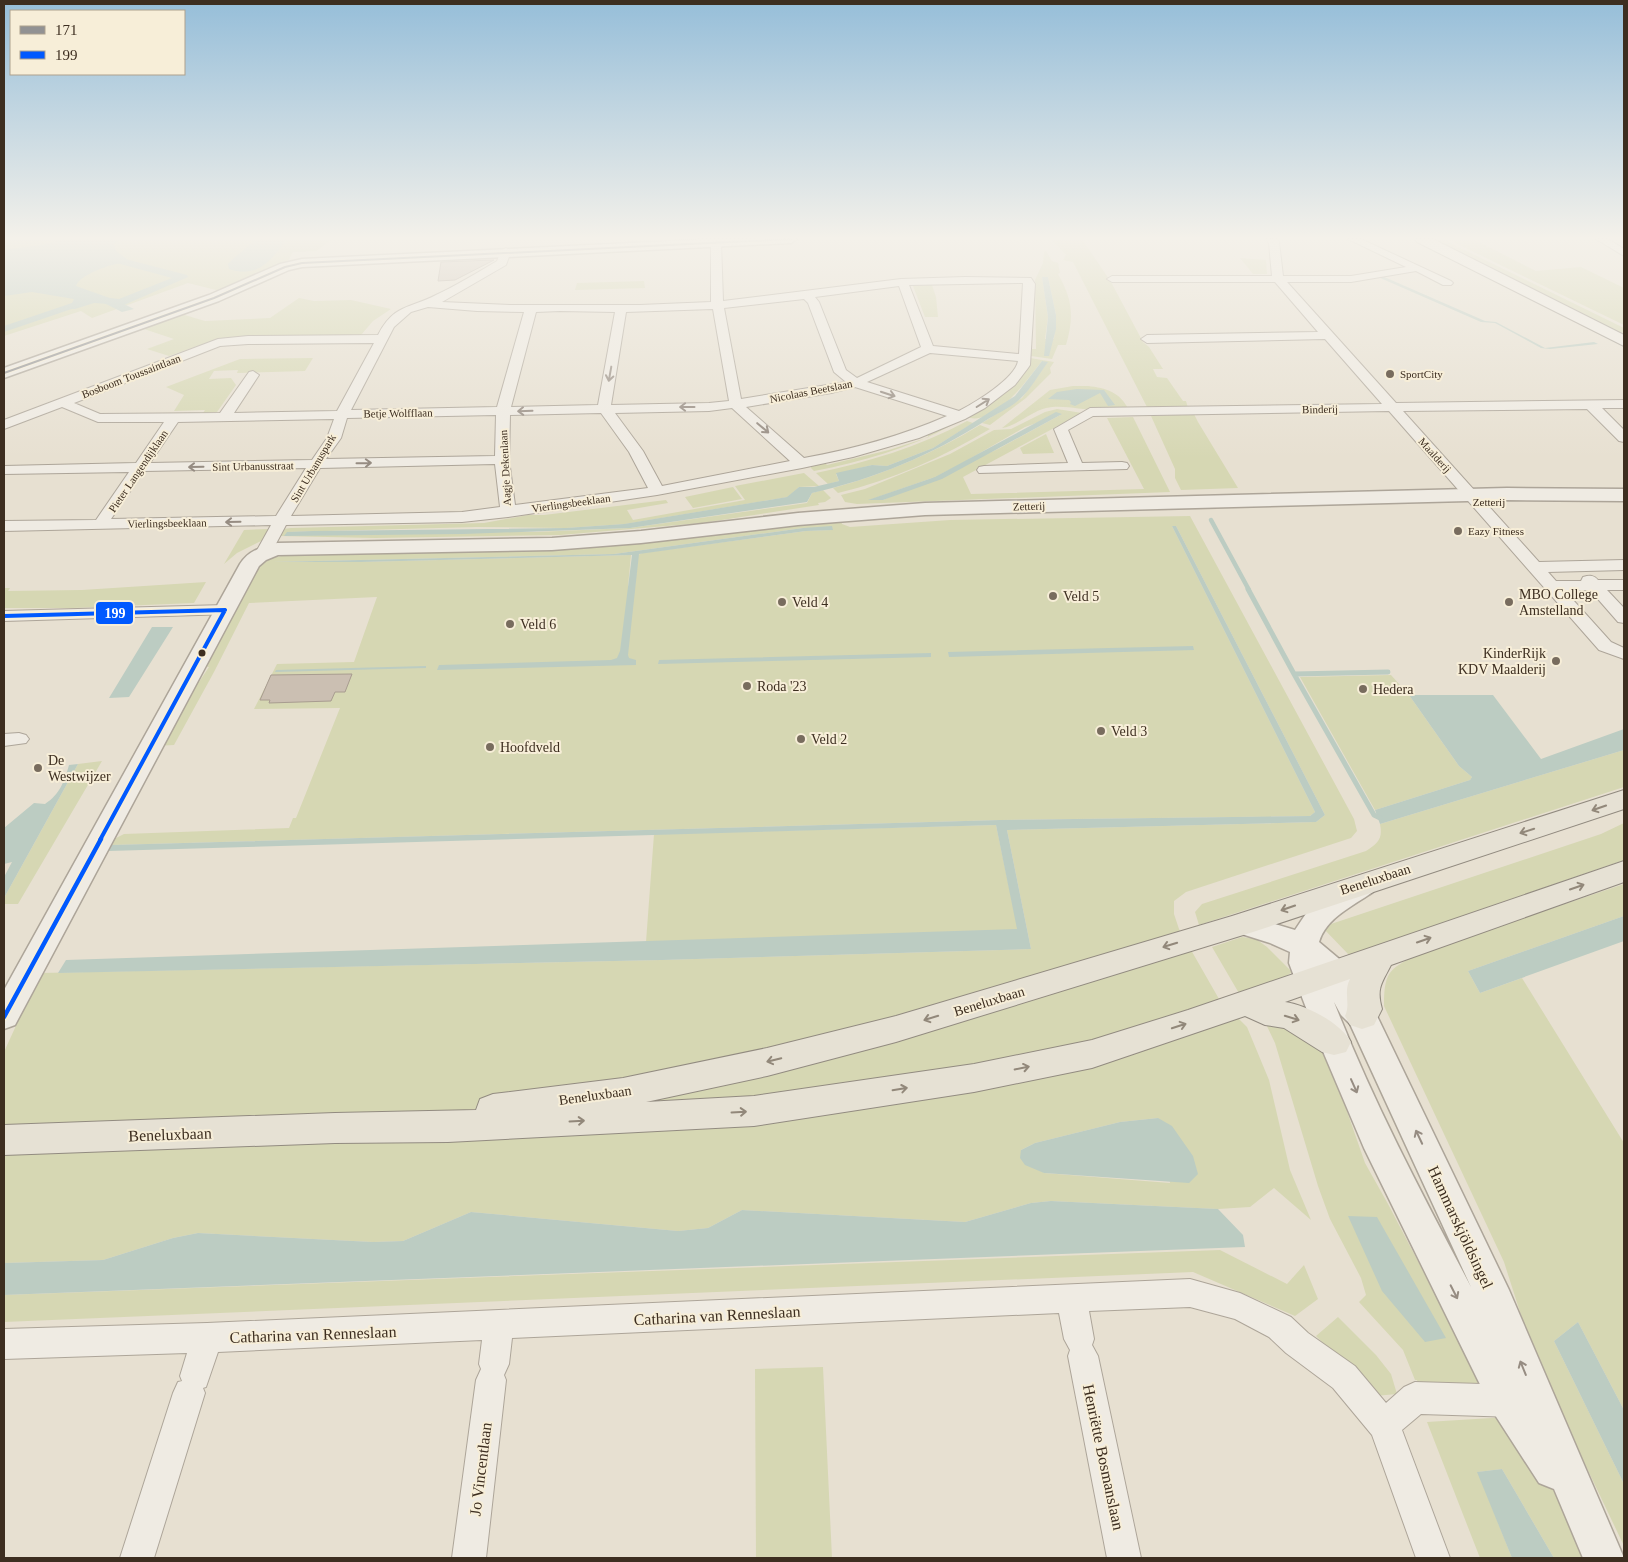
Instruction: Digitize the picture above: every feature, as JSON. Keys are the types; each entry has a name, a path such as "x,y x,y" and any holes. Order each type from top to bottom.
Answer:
{"main road":[{"path":"1566,312 1623,341"},
{"name":"Beneluxbaan","path":"336,1128 623,1092 767,1062 896,1029 1242,924 1624,799"},
{"name":"Beneluxbaan","path":"4,1140 336,1128 458,1127 754,1112 974,1078 1092,1054 1624,871"},
{"path":"1362,1016 1365,1009 1361,990 1369,972 1375,966 1378,956"},
{"path":"1247,1002 1266,1012 1290,1016 1334,1042"}],"street":[{"path":"4,373 176,312"},
{"name":"Sint Urbanuspark","path":"271,551 282,521 315,464 334,438 342,414 380,343 380,338 389,325 405,312"},
{"name":"Aagje Dekenlaan","path":"508,512 502,460 503,411 530,312"},
{"path":"620,312 604,408 636,451 657,491"},
{"path":"719,312 736,405 802,464"},
{"path":"816,312 840,372 856,383 960,416"},
{"path":"915,312 928,350 1024,358"},
{"name":"Vierlingsbeeklaan","path":"4,526 462,517 657,491 802,464 886,444 939,425 980,405 1010,382 1024,365 1028,312"},
{"name":"Maalderij","path":"1308,312 1605,646 1624,654"},
{"path":"1147,339 1329,335"},
{"name":"Bosboom Toussaintlaan","path":"4,425 218,343 248,340 380,338"},
{"name":"Nicolaas Beetslaan","path":"736,405 856,383 928,350"},
{"path":"224,417 253,375"},
{"name":"Betje Wolfflaan","path":"63,403 98,418 224,417 736,405"},
{"name":"Binderij","path":"1077,467 1061,429 1090,412 1578,404 1592,406 1624,404"},
{"path":"1592,406 1624,438"},
{"name":"Pieter Langendijklaan","path":"101,523 174,418"},
{"name":"Sint Urbanusstraat","path":"4,470 502,460"},
{"path":"984,470 1122,466"},
{"name":"Zetterij","path":"271,551 514,546 641,537 798,519 925,509 1369,499 1475,498 1514,502 1617,495"},
{"path":"4,1017 250,564 256,557 271,551"},
{"path":"1535,566 1624,565"},
{"path":"1576,566 1624,618"},
{"path":"1553,586 1624,585"},
{"path":"7,619 225,610"},
{"path":"1242,924 1271,932 1304,946 1308,932 1319,916 1368,882"},
{"name":"Hammarskjöldsingel","path":"1304,946 1304,963 1323,976 1354,1011 1362,1016 1496,1302 1523,1401"},
{"name":"Hammarskjöldsingel","path":"1323,976 1334,1042 1381,1148 1523,1401 1597,1542"},
{"name":"Catharina van Renneslaan","path":"4,1344 500,1326 1190,1294 1240,1307 1280,1327 1297,1343 1344,1377 1384,1425 1433,1558"},
{"name":"Henriëtte Bosmanslaan","path":"1072,1300 1124,1558"},
{"name":"Jo Vincentlaan","path":"469,1558 492,1372 500,1326"},
{"path":"137,1558 207,1338"},
{"path":"1384,1425 1415,1398 1523,1401"}],"green space":[{"path":"4,312 78,312 4,336"},
{"path":"82,312 109,312 92,318"},
{"path":"279,312 387,312 373,321 361,335 228,337 169,356 147,349 174,339 138,327 178,313 205,321 270,318"},
{"path":"923,312 937,312 938,317 925,317"},
{"path":"1035,312 1047,312 1045,339 1054,339 1055,312 1071,312 1066,345 1058,345 1052,359 1031,356 1032,349 1036,349"},
{"path":"1098,312 1127,312 1143,342 1149,347 1163,369 1153,369 1157,377 1167,378 1183,401 1186,401 1188,408 1148,409"},
{"path":"1572,312 1591,312 1624,328 1624,337"},
{"path":"1597,312 1624,312 1624,325"},
{"path":"313,358 305,371 237,373 238,370 214,371 209,379 231,378 236,385 217,412 203,413 205,410 174,411 184,395 166,387 240,359"},
{"path":"1030,358 1054,362 1050,368 1051,373 1026,398 990,425 982,423 1022,398 1047,363 1042,361 1019,390 999,409 977,418 966,417 1004,394"},
{"path":"1073,386 1088,386 1112,392 1121,399 1129,410 1052,407 1040,410 1013,425 1002,428 1050,390"},
{"path":"1057,409 1082,413 963,477 971,494 1144,489 1107,418 1133,417 1170,492 857,504 845,502 841,495 865,489 950,454 994,430 1011,429 1045,412","holes":["1062,414 998,449 936,476 1025,427","934,477 883,500 869,500"]},
{"path":"1194,414 1238,488 1181,490 1175,478 1175,469 1151,416"},
{"path":"967,421 973,423 933,448 887,466 872,465 836,474 839,481 828,484 816,473 893,453 930,439"},
{"path":"952,425 936,433 929,437 926,434"},
{"path":"980,425 990,429 917,467 858,488 838,493 833,488 909,462 945,445"},
{"path":"1046,434 1054,453 1023,454 1020,448"},
{"path":"923,439 885,453 849,463 814,471 811,468 811,466 825,463 827,465 889,450"},
{"path":"804,473 819,486 799,487 788,497 625,524 566,528 477,527 287,532 536,532 630,528 807,503 812,493 823,490 831,498 825,502 818,503 819,505 702,523 560,535 375,538 279,536 283,529 291,528 484,523 528,515 544,515 666,500 668,503 627,510 633,520 745,500 735,486"},
{"path":"733,487 742,499 693,508 685,497"},
{"path":"1190,516 1354,819 1357,831 1351,838 1186,892 1174,901 1174,914 1179,929 1219,999 1247,1027 1269,1080 1290,1170 1311,1220 1274,1188 1250,1207 1218,1209 1051,1201 1031,1203 965,1222 742,1210 708,1228 678,1231 471,1212 403,1241 373,1242 198,1233 173,1238 103,1260 4,1263 4,1052 40,973 662,960 1031,949 1007,830 1316,822 1325,815 1176,526 1172,526 1315,812 1310,816 1000,820 111,845 114,839 124,834 289,828 293,818 296,818 340,708 254,709 277,664 354,662 377,597 249,603 174,745 155,746 189,683 199,682 209,667 199,666 259,567 271,558 287,555 473,551 650,541 841,521 842,524 850,527 950,520","holes":["803,528 832,530 806,531 642,553 638,555 635,586 628,586 631,555 361,562 273,562 614,554","1158,1118 1170,1183 1044,1173 1021,1150 1035,1143 1120,1122"]},
{"path":"269,529 263,540 237,553 224,564 244,530"},
{"path":"206,582 194,603 73,608 4,608 4,588 10,588 8,591 82,590"},
{"path":"1391,675 1409,695 1459,766 1472,777 1470,780 1375,810 1300,677"},
{"path":"1624,750 1624,787 1199,925 1195,912 1202,904 1366,851 1379,840 1381,833 1380,824"},
{"path":"102,761 18,904 4,904 4,898 78,764"},
{"path":"1624,823 1624,860 1349,955 1322,927 1601,834"},
{"path":"996,825 1018,930 646,942 654,834"},
{"path":"1624,884 1624,916 1468,971 1480,993 1522,978 1624,1143 1624,1410 1578,1322 1554,1341 1624,1484 1624,1546 1535,1359 1504,1262 1384,1006 1384,993 1391,971 1422,952"},
{"path":"1242,937 1256,939 1267,947 1292,972 1285,977 1240,995 1212,947"},
{"path":"1265,1022 1282,1023 1323,1050 1334,1074 1365,1163 1476,1372 1478,1388 1421,1393 1403,1350 1359,1302 1366,1295 1361,1278 1330,1219 1318,1186 1275,1043"},
{"path":"1220,1250 1287,1284 1304,1265 1318,1299 1295,1316 1193,1272 4,1322 4,1295"},
{"path":"1338,1317 1376,1355 1391,1374 1397,1394 1375,1396 1316,1336"},
{"path":"823,1367 832,1558 756,1558 755,1369"},
{"path":"1524,1416 1588,1558 1554,1558 1502,1469 1478,1472 1512,1558 1480,1558 1427,1422"}],"shaded area":[{"path":"46,312 63,312 4,332 4,326"},
{"path":"1047,312 1055,312 1056,329 1049,356 1044,356"},
{"path":"1458,312 1464,312 1485,321 1496,322 1545,348 1594,342 1598,344 1550,349 1541,348 1495,323 1481,322"},
{"path":"1042,361 1048,362 1031,386 1020,399 1007,408 944,445 923,455 858,481 812,493 807,502 630,528 463,534 284,536 287,532 313,531 566,528 624,524 787,497 799,487 814,487 839,481 836,473 872,465 887,466 933,448 1015,396"},
{"path":"1077,389 1104,390 1115,405 1108,406 1100,393 1075,406 1070,404 1069,400 1048,399 1057,392"},
{"path":"1056,412 1062,414 942,479 883,500 868,500 935,477"},
{"path":"832,526 833,530 806,531 639,554 628,655 629,658 636,660 636,665 437,670 439,665 611,660 617,658 620,651 632,555 361,562 273,562 614,554 803,528"},
{"path":"1172,526 1176,526 1325,815 1316,822 1007,830 1031,949 662,960 58,973 66,960 1017,929 996,825 108,851 111,845 1000,820 1310,816 1315,812"},
{"path":"152,627 173,627 129,697 109,698"},
{"path":"1193,646 1194,650 949,657 948,652"},
{"path":"931,653 931,657 658,664 659,660"},
{"path":"426,666 426,668 275,672 276,670"},
{"path":"1409,695 1493,695 1541,759 1624,729 1624,750 1380,824 1375,810 1470,780 1472,777 1459,766"},
{"path":"78,764 4,898 4,877 12,862 4,864 4,828 34,803 45,804 50,800 61,787 69,765"},
{"path":"1624,916 1624,941 1480,993 1468,971"},
{"path":"1158,1118 1172,1126 1193,1156 1198,1174 1189,1183 1044,1173 1025,1165 1020,1158 1021,1150 1035,1143 1120,1122"},
{"path":"1051,1201 1218,1209 1243,1235 1245,1247 4,1295 4,1263 103,1260 173,1238 198,1233 373,1242 403,1241 471,1212 678,1231 708,1228 742,1210 965,1222 1031,1203"},
{"path":"1348,1216 1377,1217 1446,1338 1425,1342 1382,1291"},
{"path":"1578,1322 1624,1410 1624,1484 1554,1341"},
{"path":"1502,1469 1554,1558 1512,1558 1477,1472"}],"building":[{"path":"352,674 345,692 335,692 331,701 269,703 270,700 260,700 271,675"}],"waterway":[{"path":"1211,520 1249,590"},
{"path":"1248,589 1294,674"},
{"path":"1294,674 1388,672"},
{"path":"1294,674 1374,815 1380,818"}],"transit line":[{"name":"171","path":"4,373 175,312"},
{"name":"199","path":"4,616 225,610"},
{"name":"199","path":"4,1017 225,610"}],"place":[{"name":"SportCity","path":"1390,374"},
{"name":"Eazy Fitness","path":"1458,531"},
{"name":"Veld 5","path":"1053,596"},
{"name":"Veld 4","path":"782,602"},
{"name":"MBO College Amstelland","path":"1509,602"},
{"name":"Veld 6","path":"510,624"},
{"name":"KinderRijk KDV Maalderij","path":"1556,661"},
{"name":"Roda '23","path":"747,686"},
{"name":"Hedera","path":"1363,689"},
{"name":"Veld 3","path":"1101,731"},
{"name":"Veld 2","path":"801,739"},
{"name":"Hoofdveld","path":"490,747"},
{"name":"De Westwijzer","path":"38,768"}]}
